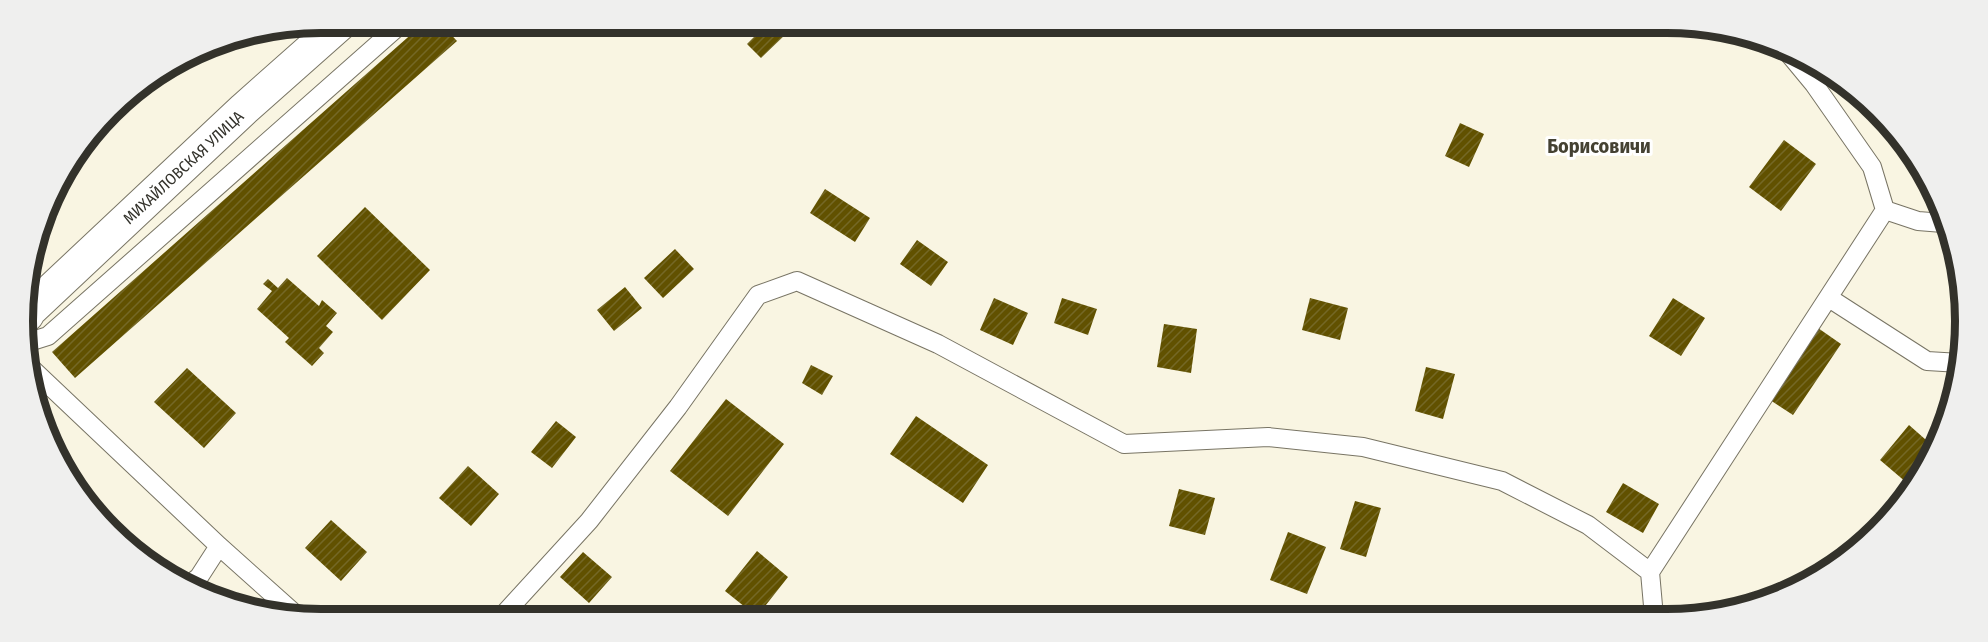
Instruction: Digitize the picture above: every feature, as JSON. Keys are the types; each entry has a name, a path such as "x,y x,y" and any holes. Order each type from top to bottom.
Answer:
{"street":[{"name":"МИХАЙЛОВСКАЯ УЛИЦА","path":"34,308 244,109 330,33"}],"lane":[{"path":"34,340 48,336 391,33"},
{"path":"1653,609 1650,572 1885,210 1872,166 1799,65"},
{"path":"1885,210 1918,221 1938,223"},
{"path":"509,609 589,521 678,407 758,295 797,281 939,344 1124,444 1268,437 1363,447 1502,481 1588,525 1650,572"},
{"path":"1829,298 1927,361 1952,363"},
{"path":"39,375 219,546 287,607"},
{"path":"196,580 219,546"}],"building":[{"path":"413,33 449,33 457,41 75,378 52,352"},
{"path":"758,33 787,33 761,58 747,44"},
{"path":"1460,123 1484,134 1469,167 1445,156"},
{"path":"1784,140 1816,164 1781,211 1749,187"},
{"path":"825,189 870,218 855,242 810,213"},
{"path":"365,207 430,270 382,320 317,256"},
{"path":"917,240 948,262 931,286 900,264"},
{"path":"675,249 694,269 663,298 644,278"},
{"path":"287,278 319,306 322,300 337,313 326,326 333,332 319,348 324,353 312,366 285,342 289,338 257,309 272,291 263,284 268,279 278,288"},
{"path":"625,287 642,308 614,331 597,310"},
{"path":"994,298 1028,313 1013,345 980,330"},
{"path":"1062,298 1097,309 1088,335 1054,323"},
{"path":"1310,298 1348,308 1340,340 1302,330"},
{"path":"1673,298 1705,318 1681,356 1649,336"},
{"path":"1164,324 1197,329 1191,373 1157,367"},
{"path":"1818,328 1841,344 1793,415 1770,400"},
{"path":"811,365 833,376 822,395 802,383"},
{"path":"1426,367 1455,374 1443,419 1415,411"},
{"path":"187,368 236,413 204,448 154,402"},
{"path":"726,399 784,444 728,516 670,471"},
{"path":"916,416 988,465 963,503 890,454"},
{"path":"556,421 576,437 552,468 531,452"},
{"path":"1909,425 1928,442 1905,482 1880,460"},
{"path":"468,466 499,494 471,526 439,498"},
{"path":"1623,483 1659,504 1643,533 1606,512"},
{"path":"1179,489 1215,498 1205,535 1169,526"},
{"path":"1355,501 1381,508 1366,557 1340,549"},
{"path":"331,520 367,552 341,581 305,548"},
{"path":"1288,532 1326,547 1307,594 1270,580"},
{"path":"757,551 788,577 763,609 748,609 725,591"},
{"path":"583,552 612,577 589,603 560,577"}],"district":[{"name":"Борисовичи","path":"1599,146"}]}
